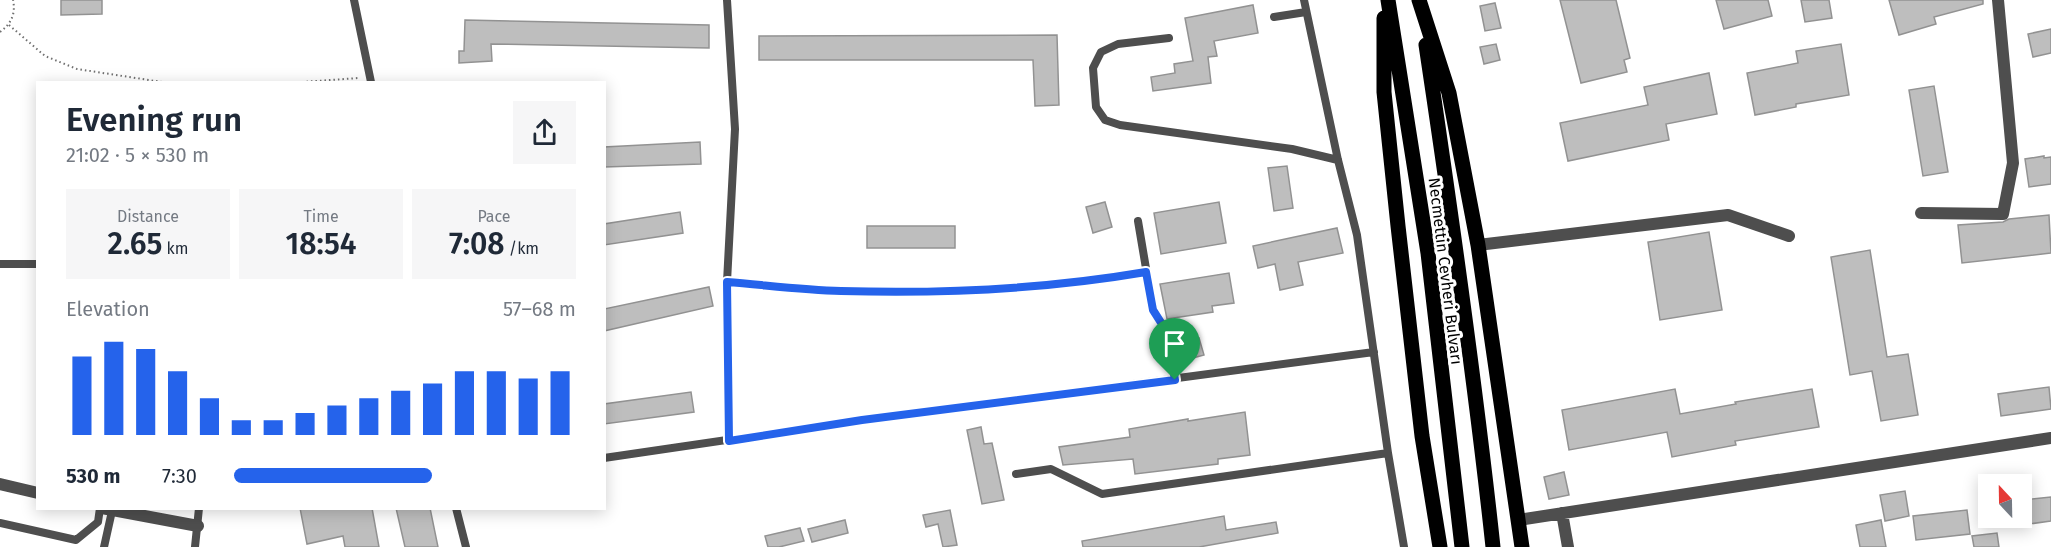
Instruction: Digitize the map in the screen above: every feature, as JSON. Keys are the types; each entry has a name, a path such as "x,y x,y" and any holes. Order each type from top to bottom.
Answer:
{"main road":[{"path":"1383,0 1384,92 1422,436 1440,547"},
{"name":"Necmettin Cevheri Bulvarı","path":"1388,0 1428,253 1462,547"},
{"path":"1419,0 1449,93 1478,245 1522,547"},
{"name":"Necmettin Cevheri Bulvarı","path":"1419,0 1460,272 1493,547"}],"street":[{"path":"1921,213 2003,214 2013,164 1998,0"},
{"path":"1478,245 1728,215 1789,236"},
{"path":"1518,520 2051,438"},
{"path":"0,484 36,493"},
{"path":"110,510 198,526"},
{"path":"1562,513 1568,547"}],"lane":[{"path":"354,0 370,80"},
{"path":"727,0 735,129 727,282 729,441"},
{"path":"1304,0 1338,160 1357,235 1388,453 1404,547"},
{"path":"1274,17 1306,12"},
{"path":"1169,38 1118,44 1101,52 1093,68 1096,107 1105,120 1120,125 1292,149 1338,160"},
{"path":"1138,221 1153,310 1167,332 1175,380"},
{"path":"0,264 36,264"},
{"path":"727,282 840,291 943,291 1092,281 1146,272"},
{"path":"606,458 862,420 1374,352"},
{"path":"1016,474 1051,470 1102,494 1388,453"},
{"path":"0,524 76,540 98,522 104,510"},
{"path":"104,547 105,510"},
{"path":"195,547 199,510"},
{"path":"457,510 466,547"}],"path":[{"path":"0,32 9,25 13,16 13,0"},
{"path":"9,25 45,56 76,69 155,81"},
{"path":"336,81 370,80"}],"building":[{"path":"61,0 102,0 102,14 61,15"},
{"path":"1560,0 1616,0 1630,58 1624,60 1627,72 1581,83"},
{"path":"1716,0 1768,0 1772,16 1724,29"},
{"path":"1801,0 1829,0 1832,18 1805,22"},
{"path":"1889,0 1983,0 1983,4 1934,17 1936,24 1899,35"},
{"path":"1495,3 1501,28 1485,31 1480,6"},
{"path":"1253,5 1258,33 1214,41 1217,56 1208,57 1211,83 1153,91 1151,77 1175,73 1174,64 1193,61 1185,18"},
{"path":"465,20 709,25 709,48 491,44 492,61 459,63 459,51 464,51"},
{"path":"2051,29 2051,53 2033,57 2028,34"},
{"path":"1057,35 1059,105 1035,106 1033,60 759,60 759,36"},
{"path":"1496,44 1500,60 1484,64 1480,47"},
{"path":"1841,44 1849,95 1796,104 1796,107 1755,115 1747,73 1798,63 1796,51"},
{"path":"1709,73 1717,114 1666,124 1669,140 1568,161 1560,123 1648,105 1644,87"},
{"path":"1934,86 1948,172 1923,176 1909,90"},
{"path":"700,142 701,164 606,167 606,147"},
{"path":"2044,156 2044,158 2051,157 2051,184 2029,187 2025,159"},
{"path":"1287,166 1293,208 1274,211 1268,168"},
{"path":"1105,202 1112,227 1093,233 1086,207"},
{"path":"1219,202 1226,243 1161,254 1154,213"},
{"path":"680,212 683,233 606,245 606,224"},
{"path":"2049,215 2051,253 1962,263 1958,225 2003,222 2009,219"},
{"path":"867,226 955,226 955,248 867,248"},
{"path":"1337,228 1343,253 1298,262 1303,285 1280,290 1275,264 1258,268 1253,246"},
{"path":"1709,232 1722,310 1660,320 1648,242"},
{"path":"1870,250 1887,357 1908,354 1918,415 1881,421 1872,371 1850,375 1831,257"},
{"path":"1229,273 1234,303 1212,306 1213,312 1167,319 1160,284"},
{"path":"709,287 713,306 606,331 606,309"},
{"path":"1199,338 1204,355 1189,359 1184,342"},
{"path":"2049,387 2051,409 2001,416 1998,394"},
{"path":"1675,389 1680,414 1812,389 1819,427 1735,441 1736,445 1672,457 1667,432 1569,450 1562,410"},
{"path":"691,392 694,412 606,424 606,404"},
{"path":"1245,412 1250,455 1218,459 1218,464 1135,474 1133,459 1063,465 1059,447 1130,437 1129,429"},
{"path":"981,427 984,444 992,443 1004,500 982,504 967,430"},
{"path":"1564,472 1569,495 1549,499 1544,477"},
{"path":"1905,491 1909,516 1885,521 1880,495"},
{"path":"2051,497 2051,521 2032,524 2032,499"},
{"path":"300,510 372,510 379,547 345,547 343,536 307,544"},
{"path":"396,510 430,510 438,547 405,547"},
{"path":"950,510 957,545 943,547 938,524 926,527 923,515"},
{"path":"1967,510 1970,534 1916,540 1913,516"},
{"path":"1224,516 1226,530 1276,522 1278,533 1199,547 1083,547 1082,541"},
{"path":"845,520 848,533 812,542 808,529"},
{"path":"1881,520 1886,547 1860,547 1856,525"},
{"path":"800,528 804,541 779,547 768,547 765,536"},
{"path":"1997,533 1999,547 1974,547 1972,536"}],"route":[{"path":"1146,272 1153,310 1167,332 1175,380 862,420 729,441 727,282 840,291 943,291 1092,281 1146,272"}]}
